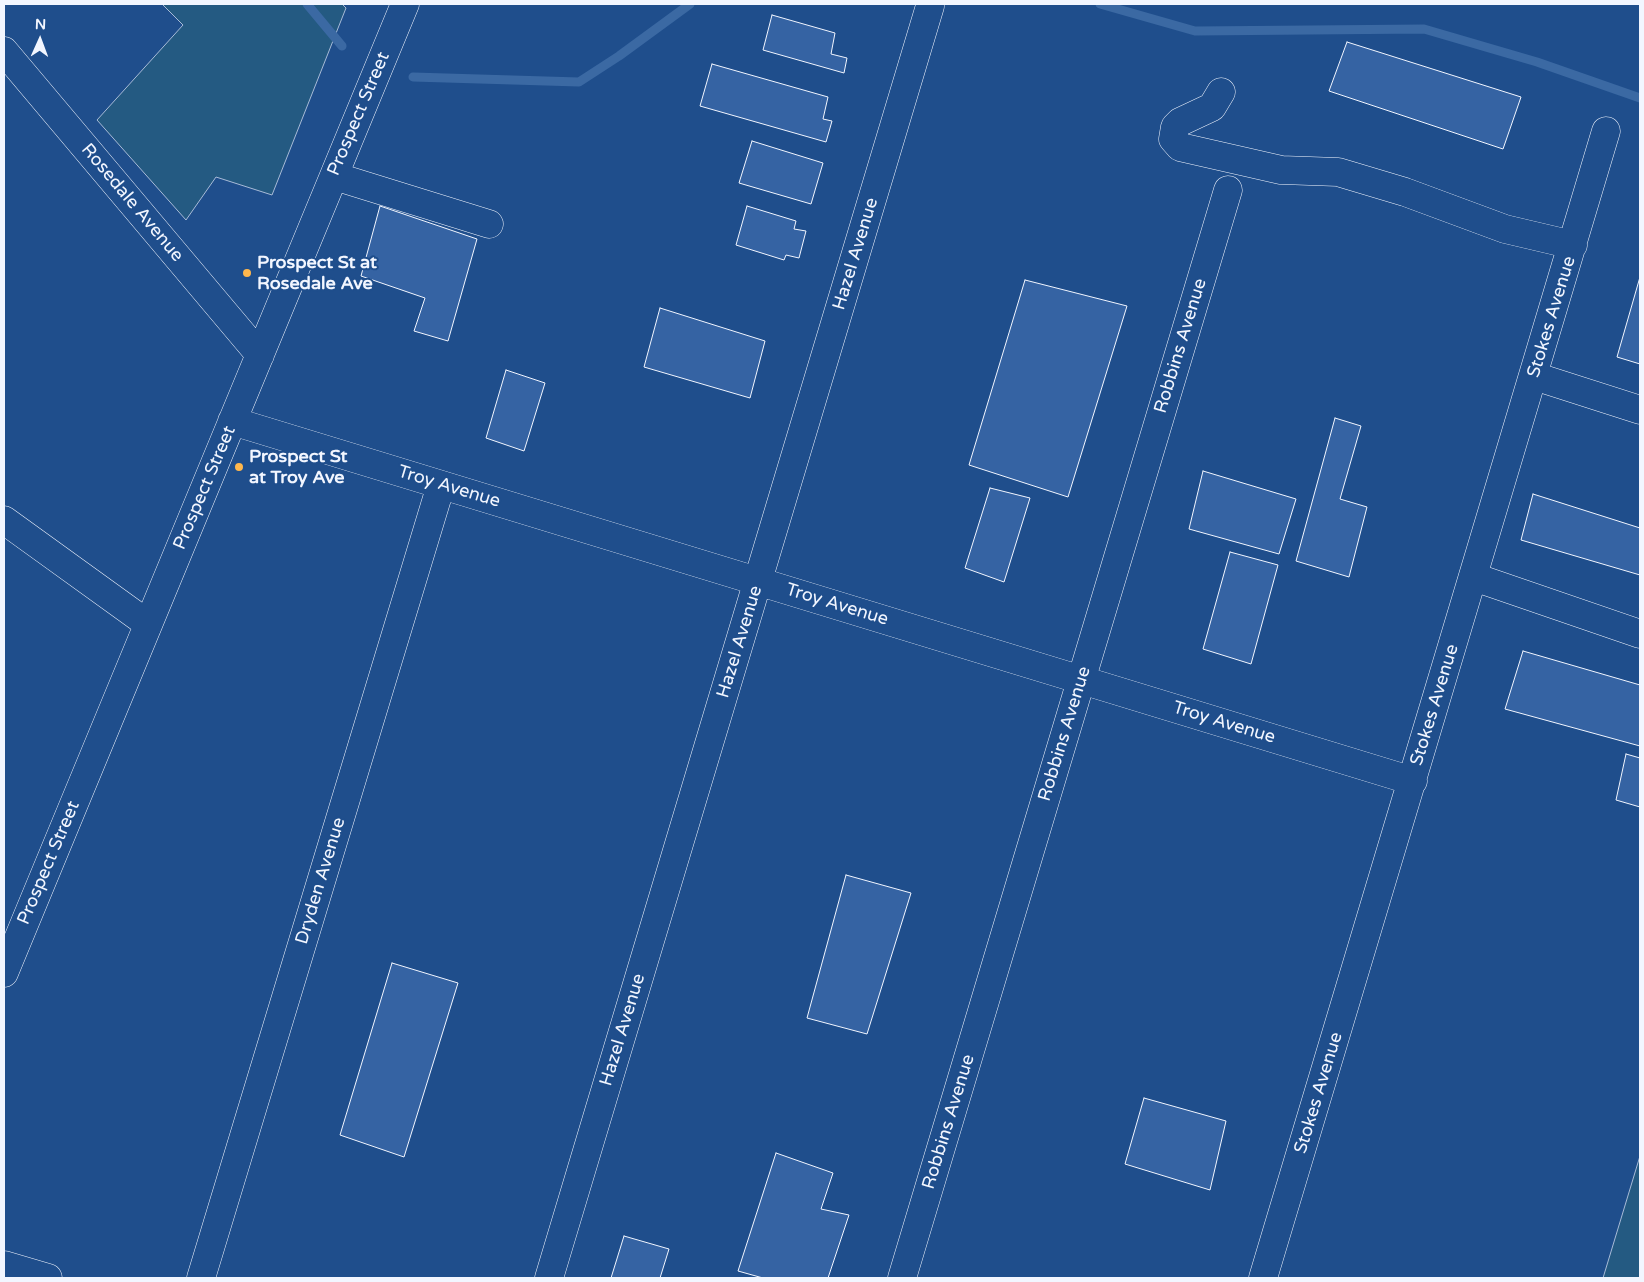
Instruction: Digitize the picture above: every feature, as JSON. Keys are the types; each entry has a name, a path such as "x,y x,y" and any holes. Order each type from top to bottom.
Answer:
{"street":[{"name":"Prospect Street","path":"4,973 13,924 148,624 405,4"},
{"name":"Hazel Avenue","path":"549,1278 930,6"},
{"name":"Rosedale Avenue","path":"4,51 260,355"},
{"path":"1221,92 1212,107 1174,127 1173,138 1180,147 1281,170 1338,172 1405,192 1505,229 1573,245"},
{"name":"Stokes Avenue","path":"1263,1278 1606,131"},
{"path":"334,176 489,224"},
{"name":"Robbins Avenue","path":"902,1278 1228,190"},
{"path":"1534,376 1640,410"},
{"name":"Troy Avenue","path":"232,421 1413,780"},
{"name":"Dryden Avenue","path":"201,1278 441,485"},
{"path":"4,520 148,624"},
{"path":"1474,577 1640,634"},
{"path":"4,1265 48,1278"}],"shaded area":[{"path":"162,4 342,4 346,8 272,195 216,177 186,220 97,120 183,25"},
{"path":"1640,1156 1640,1278 1603,1278"}],"building":[{"path":"772,15 835,33 831,54 847,58 844,73 763,50"},
{"path":"1347,42 1521,97 1503,149 1329,91"},
{"path":"712,64 828,97 823,119 832,121 826,142 700,106"},
{"path":"752,141 823,163 811,204 739,183"},
{"path":"380,206 477,239 448,341 414,331 425,298 361,276"},
{"path":"747,206 796,221 794,229 806,231 799,258 786,255 784,260 736,245"},
{"path":"1640,277 1640,364 1617,357"},
{"path":"1025,280 1127,306 1068,497 969,465"},
{"path":"660,308 765,341 750,398 644,367"},
{"path":"506,370 545,383 524,451 486,438"},
{"path":"1335,418 1361,426 1340,499 1367,507 1349,577 1296,561"},
{"path":"1203,471 1296,499 1279,554 1189,529"},
{"path":"990,488 1030,498 1004,582 965,568"},
{"path":"1533,494 1640,528 1640,575 1521,540"},
{"path":"1230,552 1278,565 1251,664 1203,649"},
{"path":"1523,651 1640,685 1640,746 1505,709"},
{"path":"1626,754 1640,758 1640,807 1616,800"},
{"path":"846,875 911,893 867,1034 807,1018"},
{"path":"392,963 458,983 404,1157 340,1135"},
{"path":"1144,1098 1226,1121 1210,1190 1125,1164"},
{"path":"776,1153 833,1173 821,1209 849,1215 828,1278 763,1278 738,1271"},
{"path":"624,1236 669,1249 660,1278 611,1278"}],"waterway":[{"path":"307,4 342,46"},
{"path":"413,77 579,82 619,56 690,4"},
{"path":"1100,4 1195,31 1424,29 1537,62 1640,98"}],"place":[{"name":"Prospect St at Rosedale Ave","path":"247,273"},
{"name":"Prospect St at Troy Ave","path":"239,467"}]}
